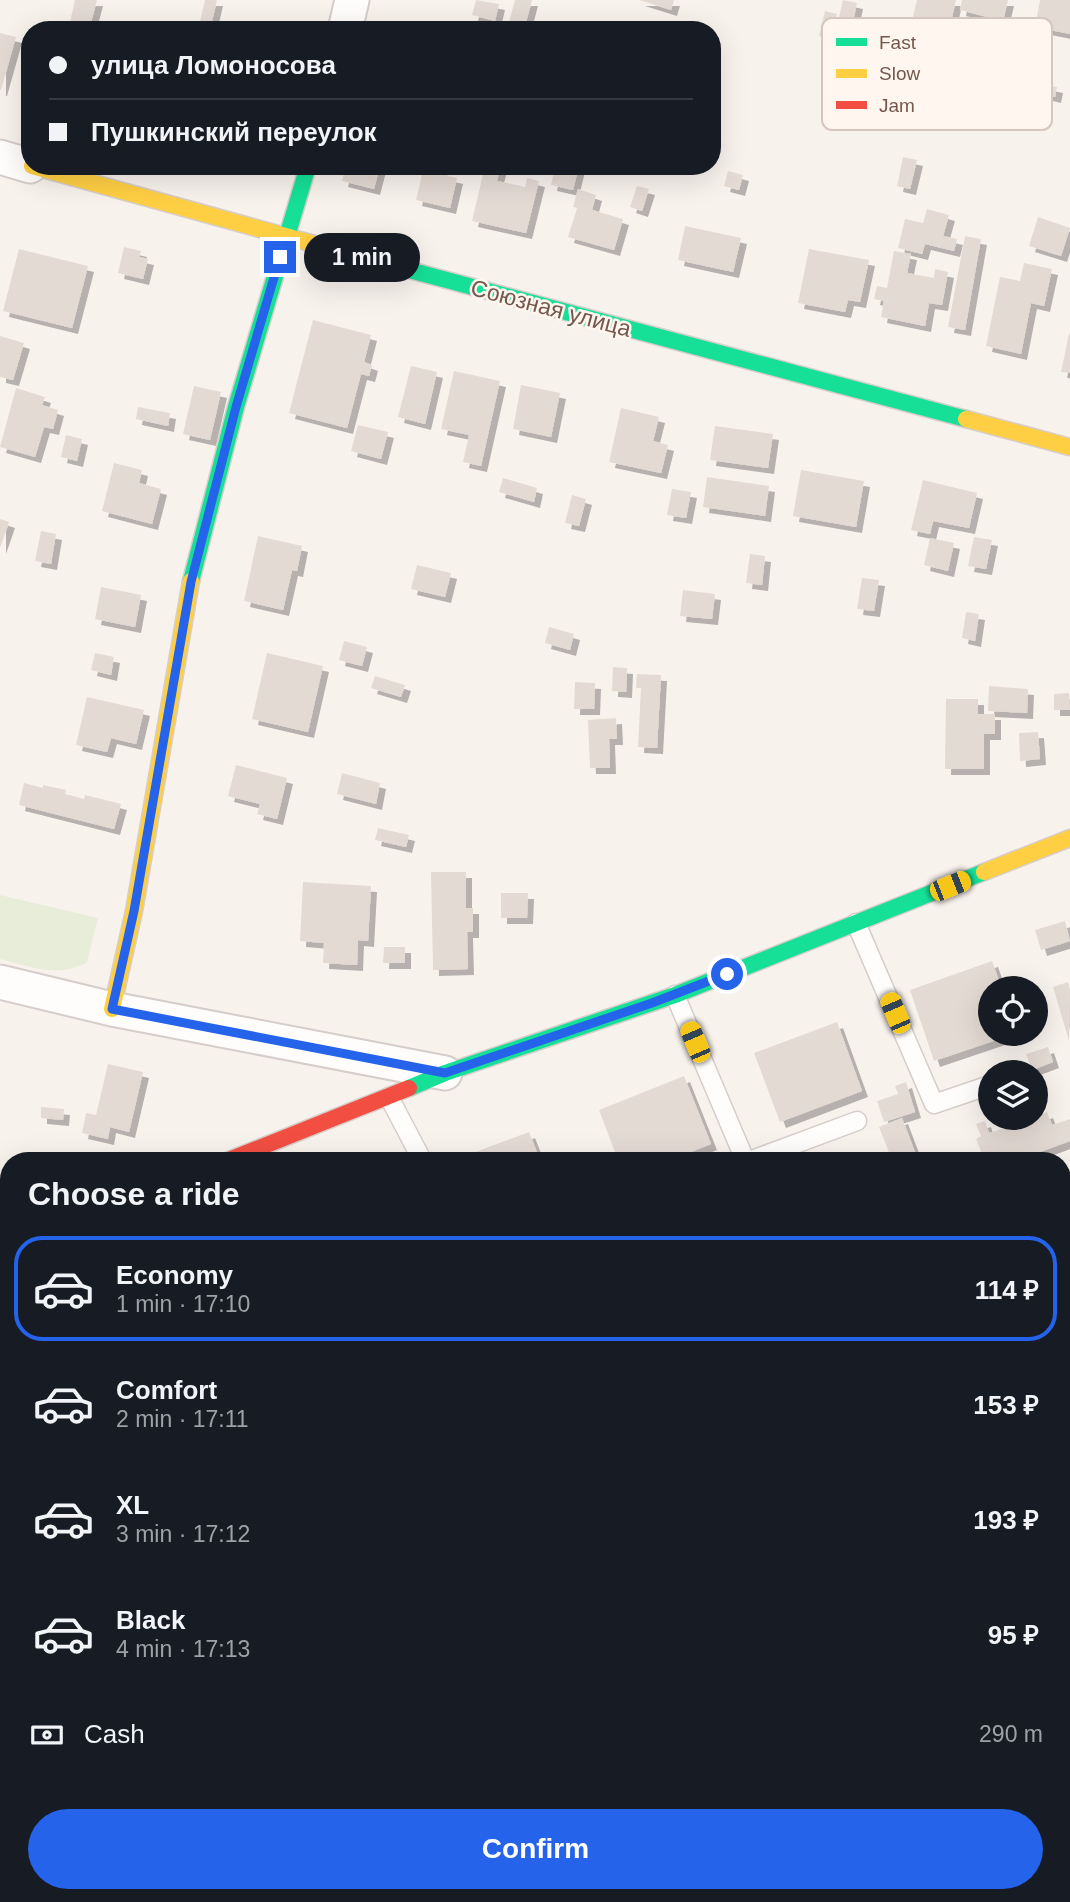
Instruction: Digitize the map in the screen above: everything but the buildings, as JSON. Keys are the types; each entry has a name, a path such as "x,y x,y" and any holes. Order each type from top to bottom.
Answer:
{"street":[{"path":"347,21 352,0"},
{"name":"Союзная улица","path":"0,157 21,163"},
{"name":"Союзная улица","path":"64,175 1070,447"},
{"path":"112,1009 134,911 191,582 233,421 304,175"},
{"path":"249,1152 445,1073 675,995 1069,843"},
{"path":"0,982 112,1009 445,1073"}],"lane":[{"path":"856,923 934,1104 978,1089"},
{"path":"675,995 742,1152"},
{"path":"389,1097 418,1152"},
{"path":"774,1152 858,1122"}],"green space":[{"path":"0,895 98,918 87,962 66,970 44,970 0,959"}],"traffic: fast":[{"path":"191,581 236,407 305,175"},
{"path":"372,260 966,419"},
{"path":"409,1088 445,1073 675,995 984,872"}],"traffic: slow":[{"path":"65,175 372,260"},
{"path":"966,419 1070,447"},
{"path":"112,1009 134,911 191,581"},
{"path":"984,872 1070,838"}],"traffic: jam":[{"path":"249,1152 409,1088"}],"route":[{"path":"280,257 236,407 191,582 134,911 112,1009 445,1073 675,995 727,974"}]}
